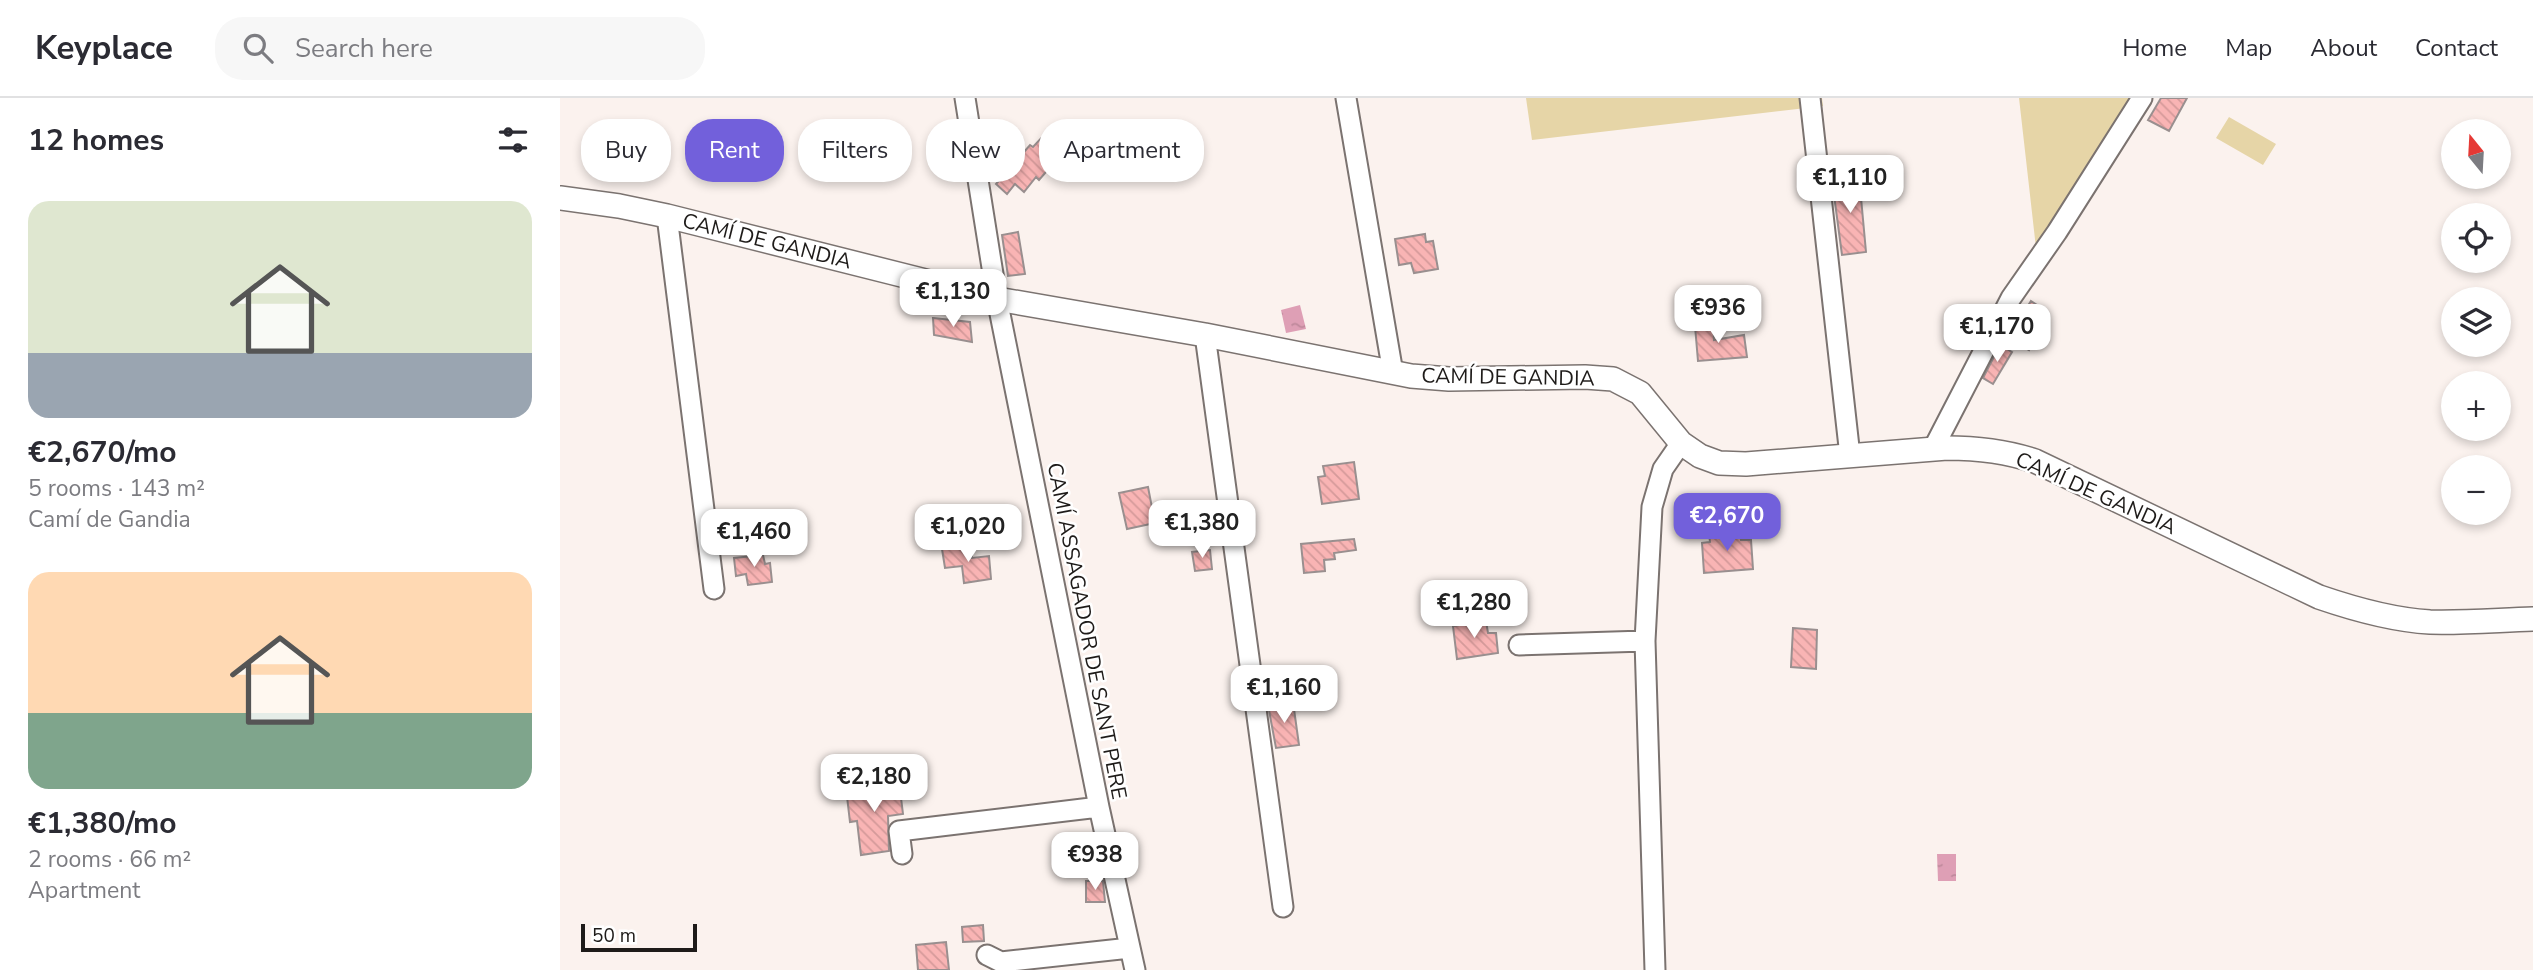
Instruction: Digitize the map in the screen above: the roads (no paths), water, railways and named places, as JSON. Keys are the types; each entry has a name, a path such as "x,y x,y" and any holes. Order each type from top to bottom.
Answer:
{"main road":[{"name":"CAMÍ DE GANDIA","path":"560,198 620,205 997,299 1205,335 1393,373 1449,379 1613,379 1640,393 1681,443 1709,461 1728,464 1933,449 1993,450 2035,461 2319,597 2342,605 2392,617 2429,622 2533,619"}],"street":[{"name":"CAMÍ ASSAGADOR DE SANT PERE","path":"965,98 997,299 1099,807 1135,970"},
{"path":"1346,98 1393,373"},
{"path":"1810,98 1850,456"},
{"path":"1933,449 2011,298 2057,232 2142,98"},
{"path":"667,216 715,589"},
{"path":"1205,335 1283,907"},
{"path":"1655,970 1645,641 1652,508 1663,469 1681,443"},
{"path":"1518,645 1645,641"},
{"path":"902,854 899,831 1099,807"},
{"path":"987,954 1001,962 1130,948"}],"water":[{"path":"1300,305 1306,329 1286,333 1281,310"},
{"path":"1937,854 1956,854 1956,881 1938,881"}]}
